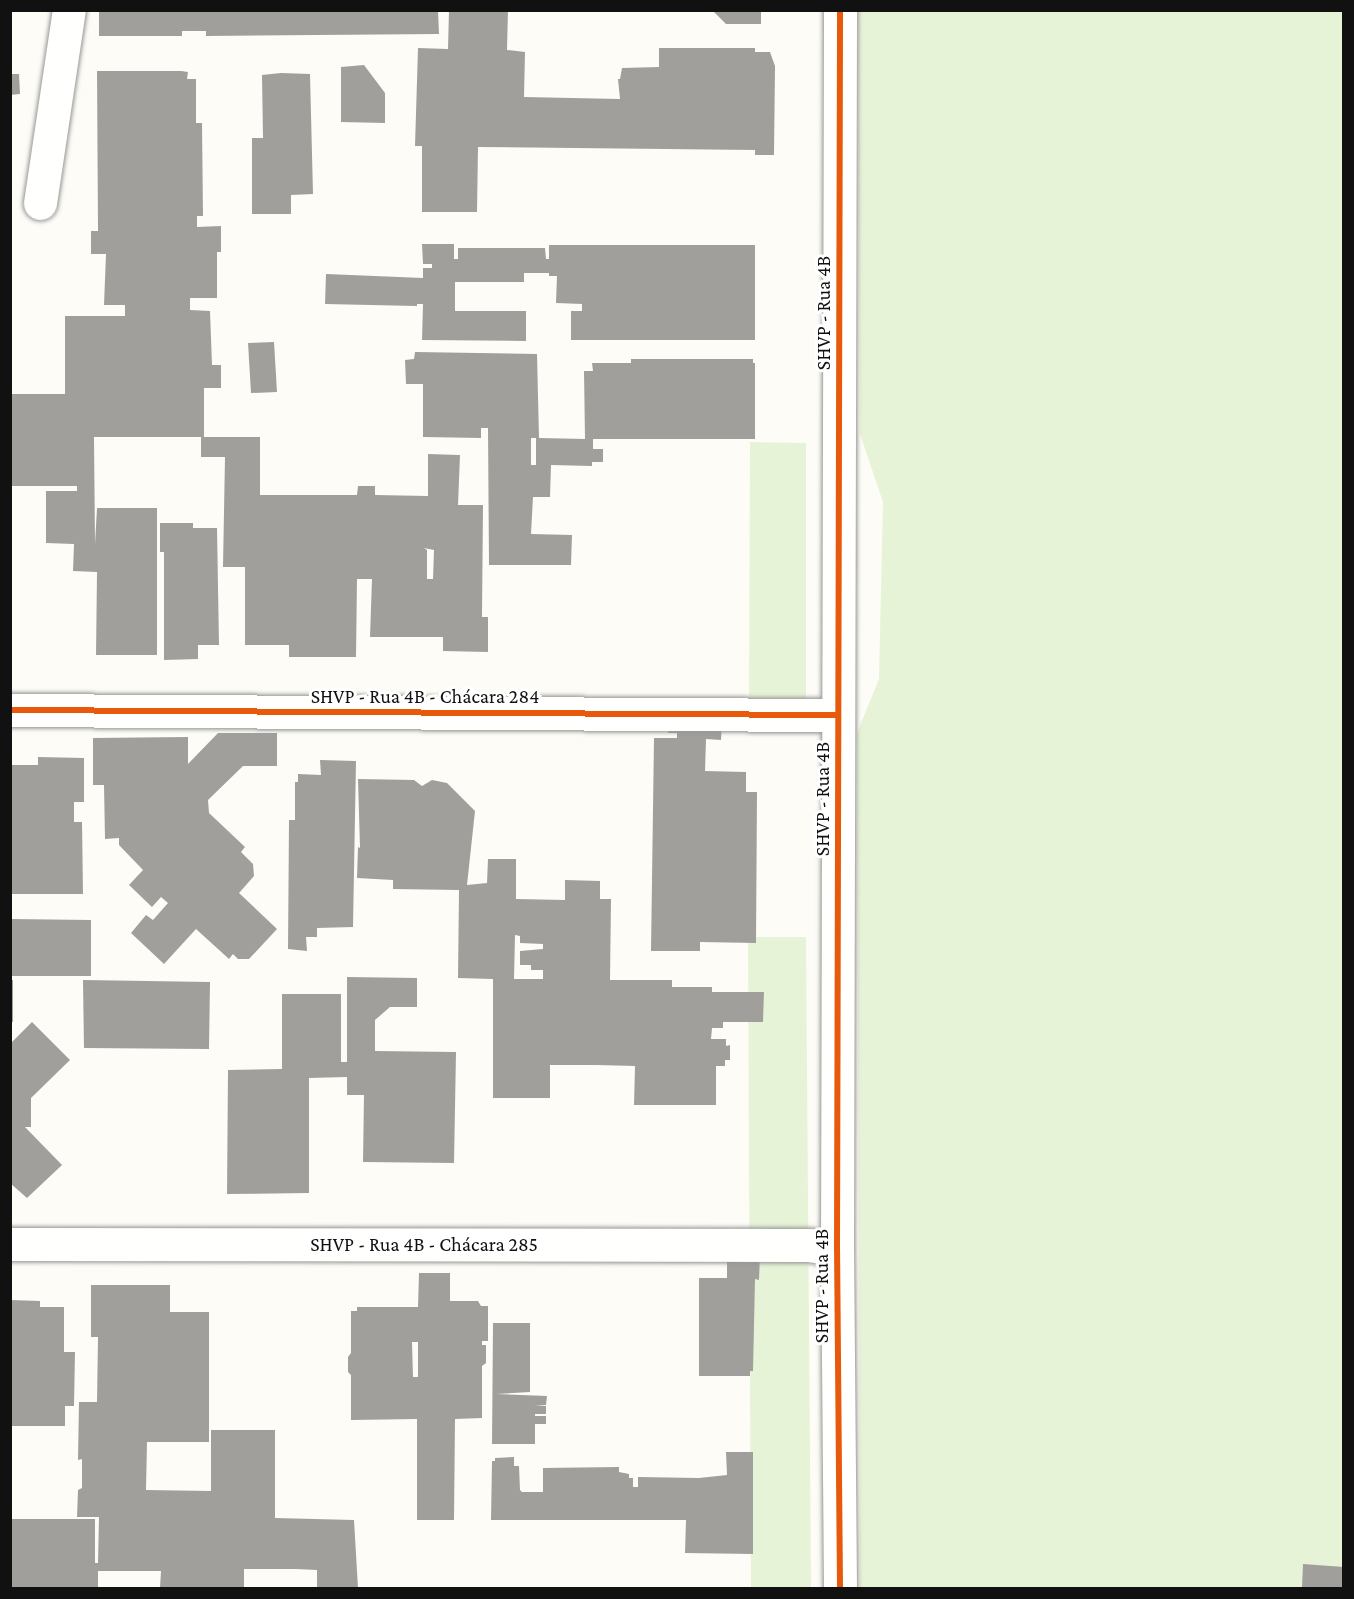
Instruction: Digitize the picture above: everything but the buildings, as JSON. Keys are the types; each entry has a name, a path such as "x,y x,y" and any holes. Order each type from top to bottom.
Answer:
{"street":[{"path":"40,203 69,10"},
{"name":"SHVP - Rua 4B","path":"840,10 837,1250 840,1588"},
{"name":"SHVP - Rua 4B - Chácara 284","path":"10,710 838,715"},
{"name":"SHVP - Rua 4B - Chácara 285","path":"10,1244 809,1245 837,1250"}],"green space":[{"path":"858,11 1343,11 1343,1588 860,1588 857,733 879,679 883,502 860,434"},
{"path":"750,442 806,443 806,714 749,714"},
{"path":"748,937 806,937 811,1588 751,1588"}],"cycle path":[{"path":"840,10 837,1250 840,1588"},
{"path":"10,710 838,715"}]}
